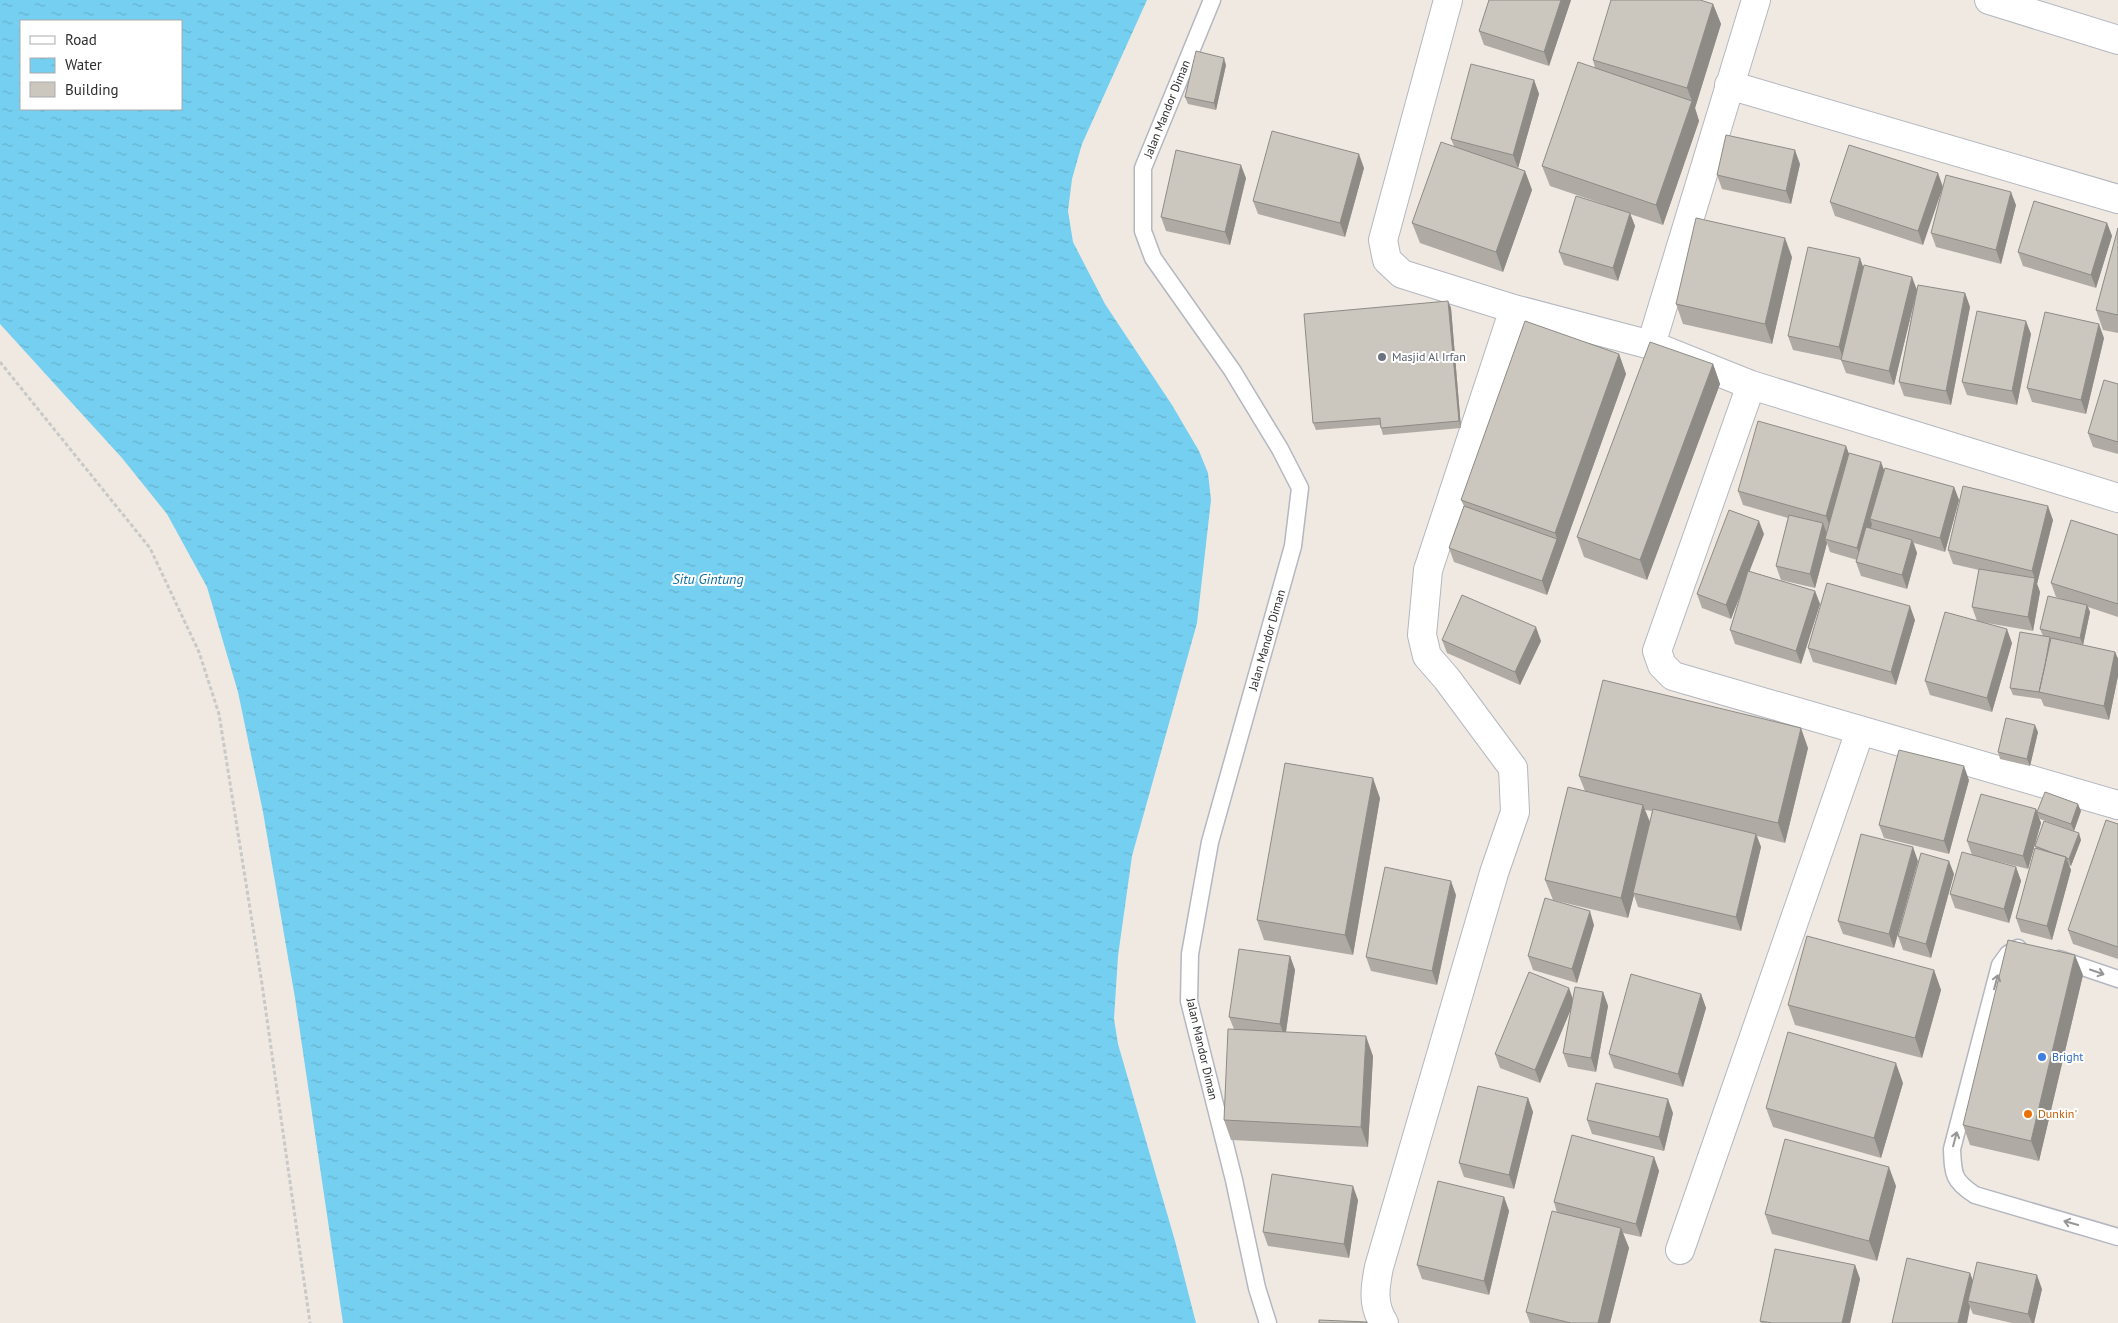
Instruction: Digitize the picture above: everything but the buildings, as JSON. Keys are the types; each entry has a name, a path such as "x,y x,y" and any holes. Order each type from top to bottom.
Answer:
{"street":[{"path":"1448,0 1383,240 1387,260 1402,274 1514,309 1651,345 1751,385 2118,498"},
{"path":"1651,345 1728,85 1756,0"},
{"path":"1989,0 2118,40"},
{"path":"1728,85 2118,199"},
{"path":"1384,1323 1378,1315 1374,1290 1379,1268 1494,873 1515,812 1513,768 1458,693 1428,656 1422,634 1428,570 1514,309"},
{"path":"1751,385 1657,651 1662,665 1673,676 2118,805"},
{"path":"1680,1250 1860,731"}],"lane":[{"name":"Jalan Mandor Diman","path":"1212,0 1143,168 1143,231 1153,258 1232,370 1280,449 1300,488 1293,546 1210,842 1190,954 1189,1001 1234,1180 1257,1288 1268,1323"},
{"path":"2118,979 2028,948 2017,948 2008,954 2000,965 1952,1149 1953,1168 1960,1186 1975,1195 2118,1237"}],"path":[{"path":"0,362 150,548 199,652 216,706 262,984 310,1323"}],"water":[{"name":"Situ Gintung","path":"0,0 1147,0 1082,144 1072,179 1068,211 1073,242 1105,304 1172,405 1199,451 1208,473 1211,500 1197,623 1132,856 1118,956 1114,1019 1118,1044 1175,1241 1196,1323 343,1323 295,998 263,812 238,692 207,587 167,514 122,458 0,324"}],"place":[{"name":"Masjid Al Irfan","path":"1382,357"},
{"name":"Bright","path":"2042,1057"},
{"name":"Dunkin'","path":"2028,1114"}]}
